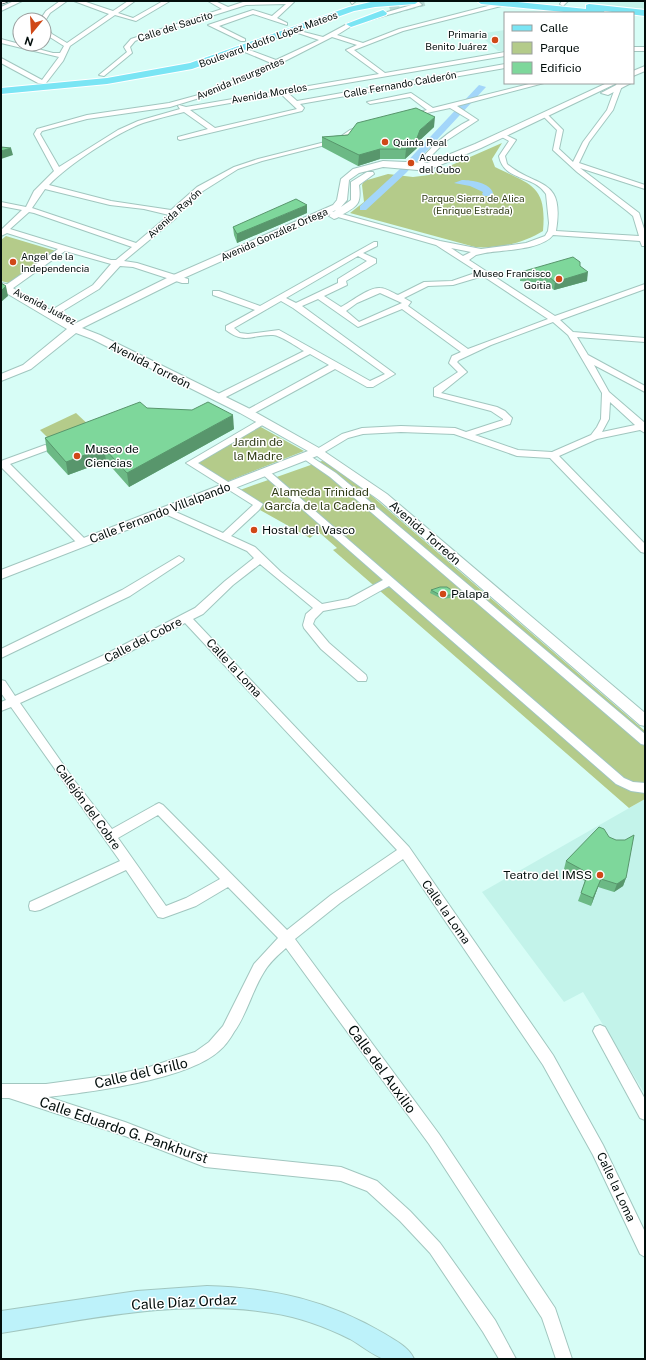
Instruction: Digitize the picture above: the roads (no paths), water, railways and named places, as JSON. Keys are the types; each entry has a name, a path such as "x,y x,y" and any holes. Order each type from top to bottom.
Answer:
{"main road":[{"name":"Boulevard Adolfo López Mateos","path":"1,91 107,81 163,72 209,61 285,24 355,1"},
{"name":"Boulevard Adolfo López Mateos","path":"1,86 146,70 294,30 352,9 380,3 415,1"},
{"path":"481,1 564,7 584,6"},
{"path":"519,1 645,12"},
{"path":"539,1 595,12"},
{"path":"351,24 390,10"},
{"path":"634,16 645,18"},
{"path":"12,87 102,78 146,70"},
{"name":"Calle Díaz Ordaz","path":"1,1322 165,1300 226,1298 250,1299 298,1308 320,1316 366,1336 403,1359"}],"street":[{"path":"1,9 5,3 19,1"},
{"path":"48,12 64,1"},
{"path":"77,1 134,20 167,1"},
{"path":"122,9 125,1"},
{"path":"1,60 42,82 63,55 67,45 132,1"},
{"path":"211,1 227,9"},
{"name":"Calle del Saucito","path":"102,75 130,52 127,48 133,40 246,3 291,2 273,18"},
{"name":"Avenida Insurgentes","path":"58,171 37,134 39,130 87,117 178,103 204,95 277,63 351,24 419,5 416,2 408,2"},
{"path":"382,73 349,50 416,25 507,3"},
{"path":"214,26 253,12 273,18 285,24"},
{"path":"198,18 214,26 242,45 277,63"},
{"path":"294,30 323,39"},
{"path":"332,35 364,45"},
{"path":"52,37 67,45"},
{"path":"1,41 53,55 63,55"},
{"path":"634,49 645,49"},
{"name":"Avenida Morelos","path":"3,232 28,209 43,186 58,171 120,131 151,119 184,109 382,73 504,54"},
{"path":"440,64 450,75"},
{"name":"Calle Fernando Calderón","path":"295,103 504,66"},
{"path":"634,79 641,71"},
{"path":"403,117 537,84"},
{"path":"573,163 586,142 610,110 620,84"},
{"name":"Avenida González Ortega","path":"84,330 116,313 185,281 338,214 355,202 354,184 369,175 384,172 418,174 428,172 547,116 620,84"},
{"path":"180,138 300,109 282,91"},
{"path":"359,92 376,108"},
{"path":"370,102 411,95 431,110"},
{"path":"178,103 213,130"},
{"path":"418,167 428,154 454,130 475,120 450,106"},
{"path":"547,116 560,130 556,149 636,215 644,241 551,233"},
{"name":"Avenida Rayón","path":"58,310 96,287 119,262 173,216 173,213 200,189 236,168 260,160 339,140 352,131 369,126"},
{"path":"327,211 439,243 479,251 498,250 536,242 549,236 551,233 553,213 550,193 545,187 504,165 502,156 514,140 504,136"},
{"name":"Avenida González Ortega","path":"84,330 173,279 327,211 339,204 345,179 356,171 383,164 418,167 430,166 504,136"},
{"path":"573,163 643,186 645,177"},
{"path":"43,186 68,191 110,204 144,207 173,213"},
{"path":"1,204 28,209 137,246"},
{"path":"3,232 185,281"},
{"path":"439,243 554,319 571,334 606,393 644,427"},
{"path":"280,298 296,306 391,374 370,385 276,332 248,336 238,335 229,328 260,310 280,298 357,253 374,244"},
{"path":"1,378 27,367 84,330 4,287 64,248"},
{"path":"465,261 466,256 479,251"},
{"path":"296,306 344,283 341,281 374,261 357,253"},
{"path":"398,298 427,284 453,283 483,273"},
{"path":"465,435 507,422 508,418 503,412 492,408 446,399 437,394 437,390 462,374 463,370 453,363 455,358 554,319 645,286"},
{"name":"Avenida Juárez","path":"4,287 58,310 84,330"},
{"path":"319,296 340,310 358,325 403,306 407,302 380,290 354,301 352,304 340,310"},
{"path":"216,293 260,310"},
{"path":"403,306 467,352"},
{"name":"Avenida Torreón","path":"84,330 320,451 347,469 384,497 645,721"},
{"path":"571,334 645,340"},
{"path":"217,398 310,351"},
{"path":"585,357 645,389"},
{"path":"248,413 335,365"},
{"path":"594,437 601,428 605,419 606,393"},
{"path":"224,537 256,508 258,504 190,463 192,460 262,421"},
{"path":"320,451 345,436 362,431 386,429 455,432 517,453 552,455 579,445 594,437 644,427"},
{"path":"45,448 2,464 83,543"},
{"name":"Calle Fernando Villalpando","path":"1,576 320,451"},
{"path":"552,455 645,550"},
{"path":"307,457 322,466 338,479 645,741"},
{"path":"266,473 620,781 631,786 645,788"},
{"path":"166,511 251,549 277,574 320,608"},
{"name":"Calle del Cobre","path":"1,707 108,658 186,618 208,604 229,583 261,558"},
{"path":"3,649 126,593 179,559"},
{"path":"362,678 325,646 308,625 310,617 320,608 351,602 390,581"},
{"name":"Calle la Loma","path":"186,618 405,851 548,1060 598,1150 645,1249"},
{"name":"Callejón del Cobre","path":"1,684 12,702 70,783 110,836 163,914 191,902 230,880"},
{"name":"Calle del Auxilio","path":"110,836 158,808 287,939 434,1139 549,1314 564,1359"},
{"name":"Calle del Grillo","path":"7,1092 51,1091 110,1081 171,1067 197,1059 213,1048 234,1022 248,989 269,955 331,903 405,851"},
{"path":"35,906 128,863"},
{"path":"600,1031 645,1114"},
{"name":"Calle Eduardo G. Pankhurst","path":"7,1092 125,1129 205,1160 341,1174 372,1186 405,1216 435,1248 490,1326 508,1359"}],"water":[{"path":"462,180 475,181 485,184 493,193 490,196 484,196 482,194 483,192 470,186 454,183"}],"waterway":[{"name":"Acueducto del Cubo","path":"363,208 403,171 482,87"}],"tunnel":[{"path":"390,10 424,1"}],"railway":[{"path":"1,3 7,1"}],"place":[{"name":"Primaria Benito Juárez","path":"495,40"},
{"name":"Quinta Real","path":"385,142"},
{"name":"Acueducto del Cubo","path":"411,163"},
{"name":"Angel de la Independencia","path":"13,262"},
{"name":"Museo Francisco Goitia","path":"559,279"},
{"name":"Museo de Ciencias","path":"77,456"},
{"name":"Hostal del Vasco","path":"254,530"},
{"name":"Palapa","path":"443,594"},
{"name":"Teatro del IMSS","path":"600,875"}],"park label":[{"name":"Parque Sierra de Alica (Enrique Estrada)","path":"473,204"},
{"name":"Jardin de la Madre","path":"258,449"},
{"name":"Alameda Trinidad García de la Cadena","path":"320,499"}]}
